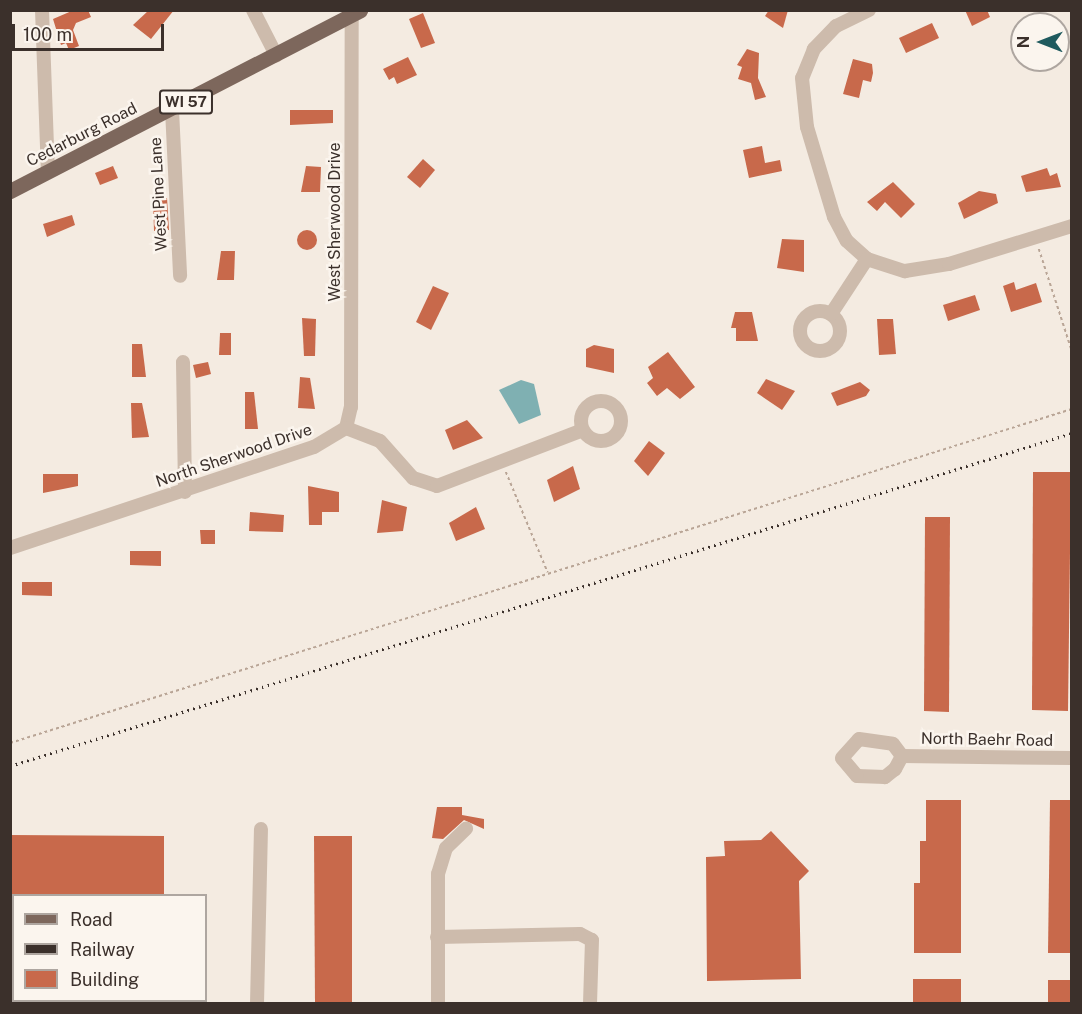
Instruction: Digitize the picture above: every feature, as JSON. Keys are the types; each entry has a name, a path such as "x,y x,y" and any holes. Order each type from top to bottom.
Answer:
{"main road":[{"name":"Cedarburg Road","path":"10,191 172,110 356,13"}],"street":[{"path":"42,10 48,172"},
{"path":"253,10 276,55"},
{"path":"869,10 836,26 813,49 802,78 807,127 834,217 847,241 867,259 905,271 949,264 1071,226"},
{"name":"West Sherwood Drive","path":"346,428 351,407 356,13"},
{"name":"West Pine Lane","path":"172,110 180,276"},
{"path":"831,314 867,259"},
{"path":"183,362 185,492"},
{"path":"346,428 380,441 413,478 437,486 502,464 583,430"},
{"name":"North Sherwood Drive","path":"10,548 185,492 314,447 346,428"},
{"name":"North Baehr Road","path":"902,756 1071,758"},
{"path":"258,1004 261,829"},
{"path":"438,1004 438,874 446,848 466,829"},
{"path":"437,937 580,934 592,940 590,1004"}],"path":[{"path":"1035,237 1071,351"},
{"path":"10,743 1071,410"},
{"path":"502,464 549,573"}],"water":[{"path":"521,380 534,384 541,415 519,424 499,390"}],"building":[{"path":"74,10 88,10 91,17 76,23 73,30 79,46 69,50 66,43 61,45 53,19"},
{"path":"149,10 174,10 151,39 133,25"},
{"path":"769,10 788,10 783,28 765,16"},
{"path":"965,10 987,10 990,17 972,26"},
{"path":"423,13 435,43 421,48 409,19"},
{"path":"932,23 939,38 906,53 899,38"},
{"path":"747,49 759,53 758,78 766,97 755,100 751,83 738,79 742,67 737,65"},
{"path":"408,57 417,75 397,84 394,77 389,80 383,69"},
{"path":"853,59 872,64 871,82 863,80 859,98 843,94"},
{"path":"290,110 333,110 333,123 290,125"},
{"path":"762,146 765,163 780,160 782,171 749,178 743,150"},
{"path":"423,159 435,170 420,188 407,177"},
{"path":"113,166 118,178 100,185 95,173"},
{"path":"306,166 321,167 320,192 301,192"},
{"path":"1047,168 1050,176 1057,173 1061,187 1026,192 1021,176"},
{"path":"893,182 915,204 901,218 885,202 877,211 867,202"},
{"path":"979,191 996,194 998,203 964,219 958,203"},
{"path":"153,198 167,198 169,230 154,231"},
{"path":"72,215 75,225 47,237 43,224"},
{"path":"307,230 314,233 317,240 314,247 307,250 300,247 297,240 300,233"},
{"path":"782,239 804,240 804,272 777,268"},
{"path":"221,251 235,251 234,280 217,280"},
{"path":"1014,282 1016,290 1036,283 1042,302 1011,312 1003,286"},
{"path":"433,286 449,293 431,330 416,322"},
{"path":"975,295 980,310 948,321 943,305"},
{"path":"735,312 752,312 758,341 736,341 736,328 731,328"},
{"path":"302,318 316,319 315,356 304,356"},
{"path":"877,319 893,319 896,354 879,355"},
{"path":"220,333 231,333 231,355 219,355"},
{"path":"132,344 142,344 146,377 132,377"},
{"path":"594,345 614,349 614,373 586,367 586,349"},
{"path":"668,352 695,387 680,399 667,388 657,396 647,383 653,378 648,367"},
{"path":"208,362 211,374 196,378 193,365"},
{"path":"300,377 310,378 315,409 298,408"},
{"path":"766,379 795,391 782,410 757,393"},
{"path":"860,382 870,390 866,396 837,406 831,393"},
{"path":"245,392 254,392 258,429 245,429"},
{"path":"131,403 142,403 149,437 132,438"},
{"path":"467,420 483,438 453,450 445,430"},
{"path":"649,441 665,453 648,476 634,461"},
{"path":"573,466 580,489 554,502 547,480"},
{"path":"1033,472 1071,472 1068,711 1032,710"},
{"path":"43,474 78,474 78,486 43,493"},
{"path":"308,486 339,492 339,512 322,512 322,525 309,525"},
{"path":"382,500 407,507 403,531 377,533"},
{"path":"476,507 485,529 456,541 449,523"},
{"path":"250,512 284,515 283,532 249,531"},
{"path":"925,517 950,517 949,712 924,711"},
{"path":"200,530 215,530 215,544 201,544"},
{"path":"130,551 161,551 161,566 130,565"},
{"path":"22,582 52,582 52,596 22,595"},
{"path":"926,800 961,800 961,953 914,953 914,883 920,883 920,841 926,841"},
{"path":"1050,800 1071,800 1071,953 1048,953"},
{"path":"437,807 462,807 462,815 484,819 484,829 464,820 443,839 432,838"},
{"path":"771,831 809,871 799,881 801,979 707,981 706,857 725,856 724,841 761,840"},
{"path":"10,835 164,836 164,894 12,894 10,896"},
{"path":"314,836 352,836 352,1004 315,1004"},
{"path":"913,979 961,979 961,1004 913,1004"},
{"path":"1048,980 1071,980 1071,1004 1048,1004"}],"railway":[{"path":"10,766 1072,433"}]}
